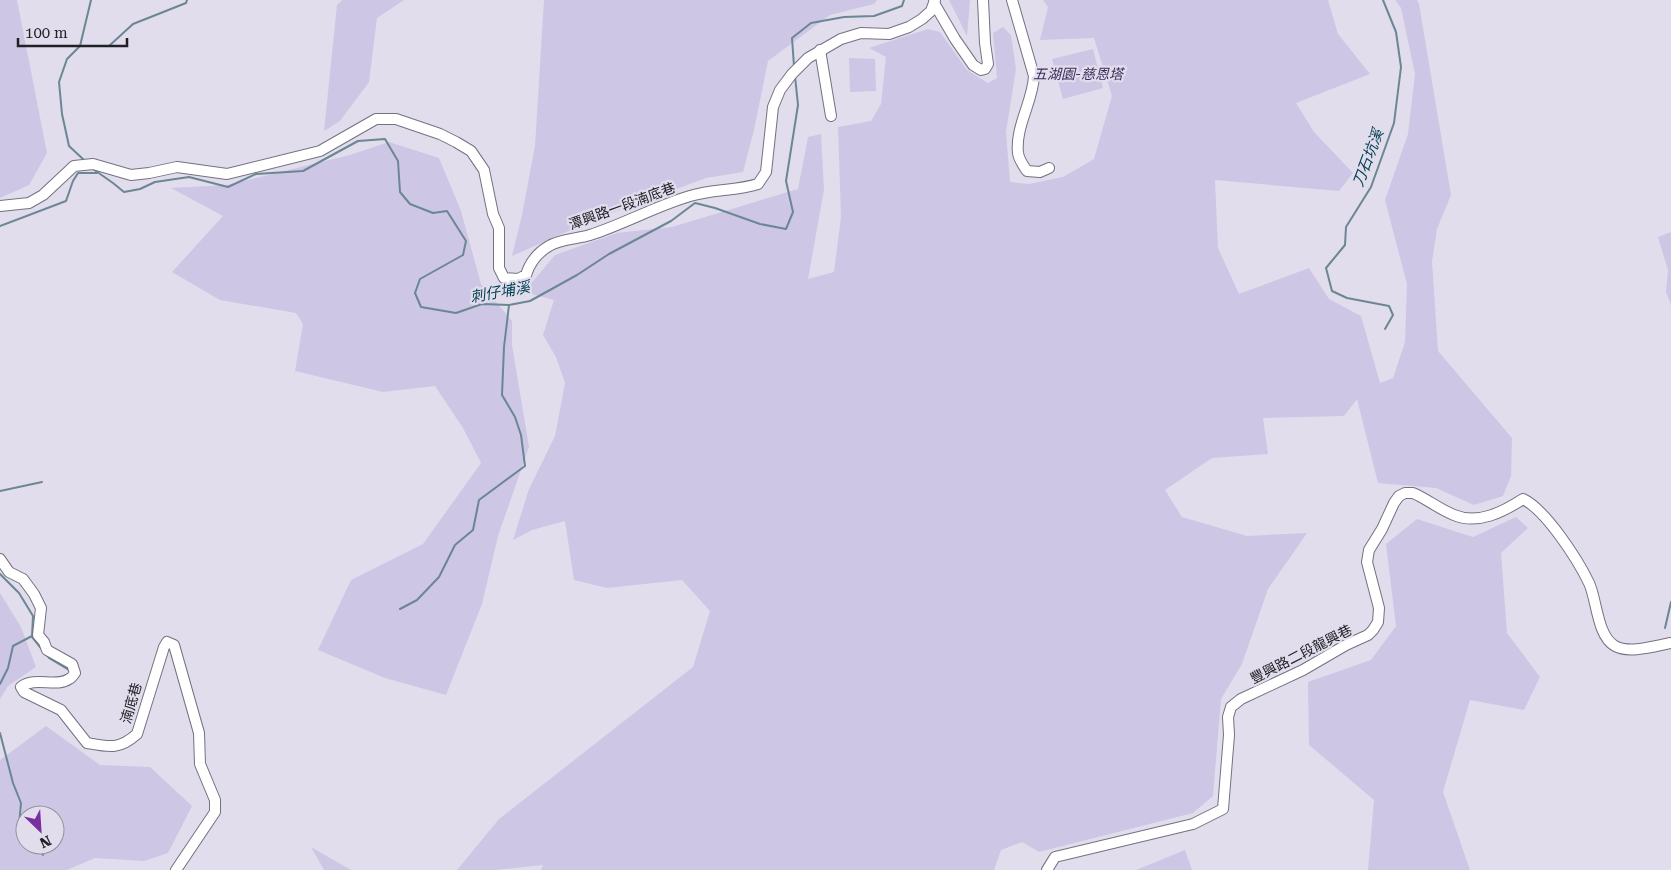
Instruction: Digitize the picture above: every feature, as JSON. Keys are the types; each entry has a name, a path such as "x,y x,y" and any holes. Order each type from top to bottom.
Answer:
{"street":[{"path":"934,1 955,39 973,65 981,70 985,70 988,64 983,0"},
{"path":"1012,0 1034,76 1034,88 1022,122 1018,152 1020,160 1027,171 1040,172 1049,168"},
{"name":"潭興路一段湳底巷","path":"0,206 29,203 43,195 74,166 93,164 131,175 176,167 227,174 320,151 376,119 396,119 440,134 471,151 484,170 493,214 499,228 499,268 504,278 518,279 526,275 529,265 537,254 551,245 590,235 690,196 712,191 743,189 758,184 766,172 773,107 780,90 792,74 808,58 841,39 861,33 889,34 909,27 922,19 931,10 934,1"},
{"path":"820,50 831,116"},
{"name":"豐興路二段龍興巷","path":"1047,870 1055,857 1193,824 1223,809 1228,717 1231,707 1241,699 1302,670 1374,630 1378,622 1379,608 1367,556 1394,503 1399,496 1405,493 1413,493 1454,515 1470,519 1487,516 1523,499 1527,501 1538,508 1576,560 1589,584 1603,630 1613,645 1620,648 1645,649 1671,644"},
{"name":"湳底巷","path":"0,559 9,572 23,579 34,594 41,608 38,635 44,642 47,650 72,664 75,673 69,679 27,682 21,688 24,692 62,710 87,743 110,747 120,745 137,734 164,647 167,642 174,645 199,733 200,764 215,800 215,812 176,870"}],"green space":[{"path":"0,0 17,0 47,153 29,185 0,198"},
{"path":"342,0 404,0 377,18 369,82 340,121 324,131 337,5"},
{"path":"544,0 877,0 874,4 830,15 768,61 754,130 743,172 706,178 593,220 512,256 535,146"},
{"path":"949,0 970,0 967,36"},
{"path":"1043,0 1328,0 1338,34 1370,74 1296,103 1314,132 1353,173 1339,191 1215,180 1218,248 1239,294 1309,268 1329,299 1361,316 1380,383 1393,378 1405,342 1407,284 1385,200 1408,134 1415,74 1401,8 1395,0 1417,0 1451,195 1437,229 1432,261 1438,351 1512,438 1511,476 1503,496 1474,505 1436,488 1378,483 1357,399 1344,416 1263,418 1268,454 1212,458 1165,490 1182,517 1247,536 1307,533 1268,589 1242,664 1221,699 1213,796 1193,813 1039,852 1022,842 1001,850 994,870 541,870 543,865 495,870 457,870 499,819 693,667 710,611 682,580 607,588 574,580 565,521 532,530 513,540 529,489 555,436 565,383 556,357 543,335 554,300 524,292 555,255 617,233 672,227 798,189 808,137 821,134 824,190 808,279 834,272 841,217 838,127 871,121 881,104 886,57 869,48 928,29 940,32 967,70 988,83 997,78 993,33 1003,27 1011,35 1016,69 1006,132 1010,182 1029,184 1063,177 1094,159 1112,96 1094,38 1040,40 1048,7"},
{"name":"五湖園-慈恩塔","path":"1093,49 1103,88 1063,99 1052,59"},
{"path":"849,58 875,59 876,91 850,92"},
{"path":"389,142 439,158 461,211 481,284 512,321 512,345 529,447 498,536 482,604 446,695 385,678 318,650 351,580 423,544 481,463 463,428 435,386 383,392 295,371 303,324 296,313 220,300 172,272 223,216 171,188 227,185 350,155"},
{"path":"1671,232 1671,305 1666,292 1668,270 1658,237"},
{"path":"1516,517 1528,528 1501,553 1507,633 1540,677 1524,710 1470,700 1443,792 1470,870 1368,870 1374,800 1309,745 1308,682 1371,660 1396,626 1386,544 1417,519 1473,537"},
{"path":"0,593 21,627 36,667 8,686 0,699"},
{"path":"46,726 100,765 150,767 192,806 168,853 144,861 95,858 67,870 0,870 0,760"},
{"path":"311,847 351,870 324,870"},
{"path":"1185,850 1192,870 1136,870"}],"waterway":[{"path":"84,160 69,146 62,114 59,82 67,59 80,46 91,0"},
{"path":"80,46 109,46 133,24 186,3 187,0"},
{"name":"刺仔埔溪","path":"794,66 792,38 811,23 844,17 874,16 902,6 904,0"},
{"name":"刀石坑溪","path":"1383,0 1396,32 1401,67 1394,123 1371,187 1346,227 1345,245 1326,268 1332,291 1347,298 1389,306 1393,315 1385,329"},
{"name":"刺仔埔溪","path":"93,169 124,192 140,189 155,182 189,177 228,187 256,174 303,171 358,141 385,139 398,161 400,192 410,204 433,213 447,211 466,241 463,255 420,279 415,293 421,307 456,313 482,304 509,305 530,301 577,275 609,254 671,221 695,203 760,224 786,229 793,212 786,181 798,105 795,76"},
{"name":"刺仔埔溪","path":"0,226 66,201 78,173 97,173"},
{"path":"400,609 417,600 439,577 455,545 473,530 479,500 525,466 521,435 515,417 502,395 504,347 509,305"},
{"path":"0,491 42,482"},
{"name":"刺仔埔溪","path":"0,574 19,593 33,616 32,636 13,646 8,668 0,684"},
{"path":"1665,628 1671,602"},
{"path":"32,637 43,651"},
{"path":"46,654 49,658 69,670"},
{"name":"刺仔埔溪","path":"0,733 21,805"}]}
